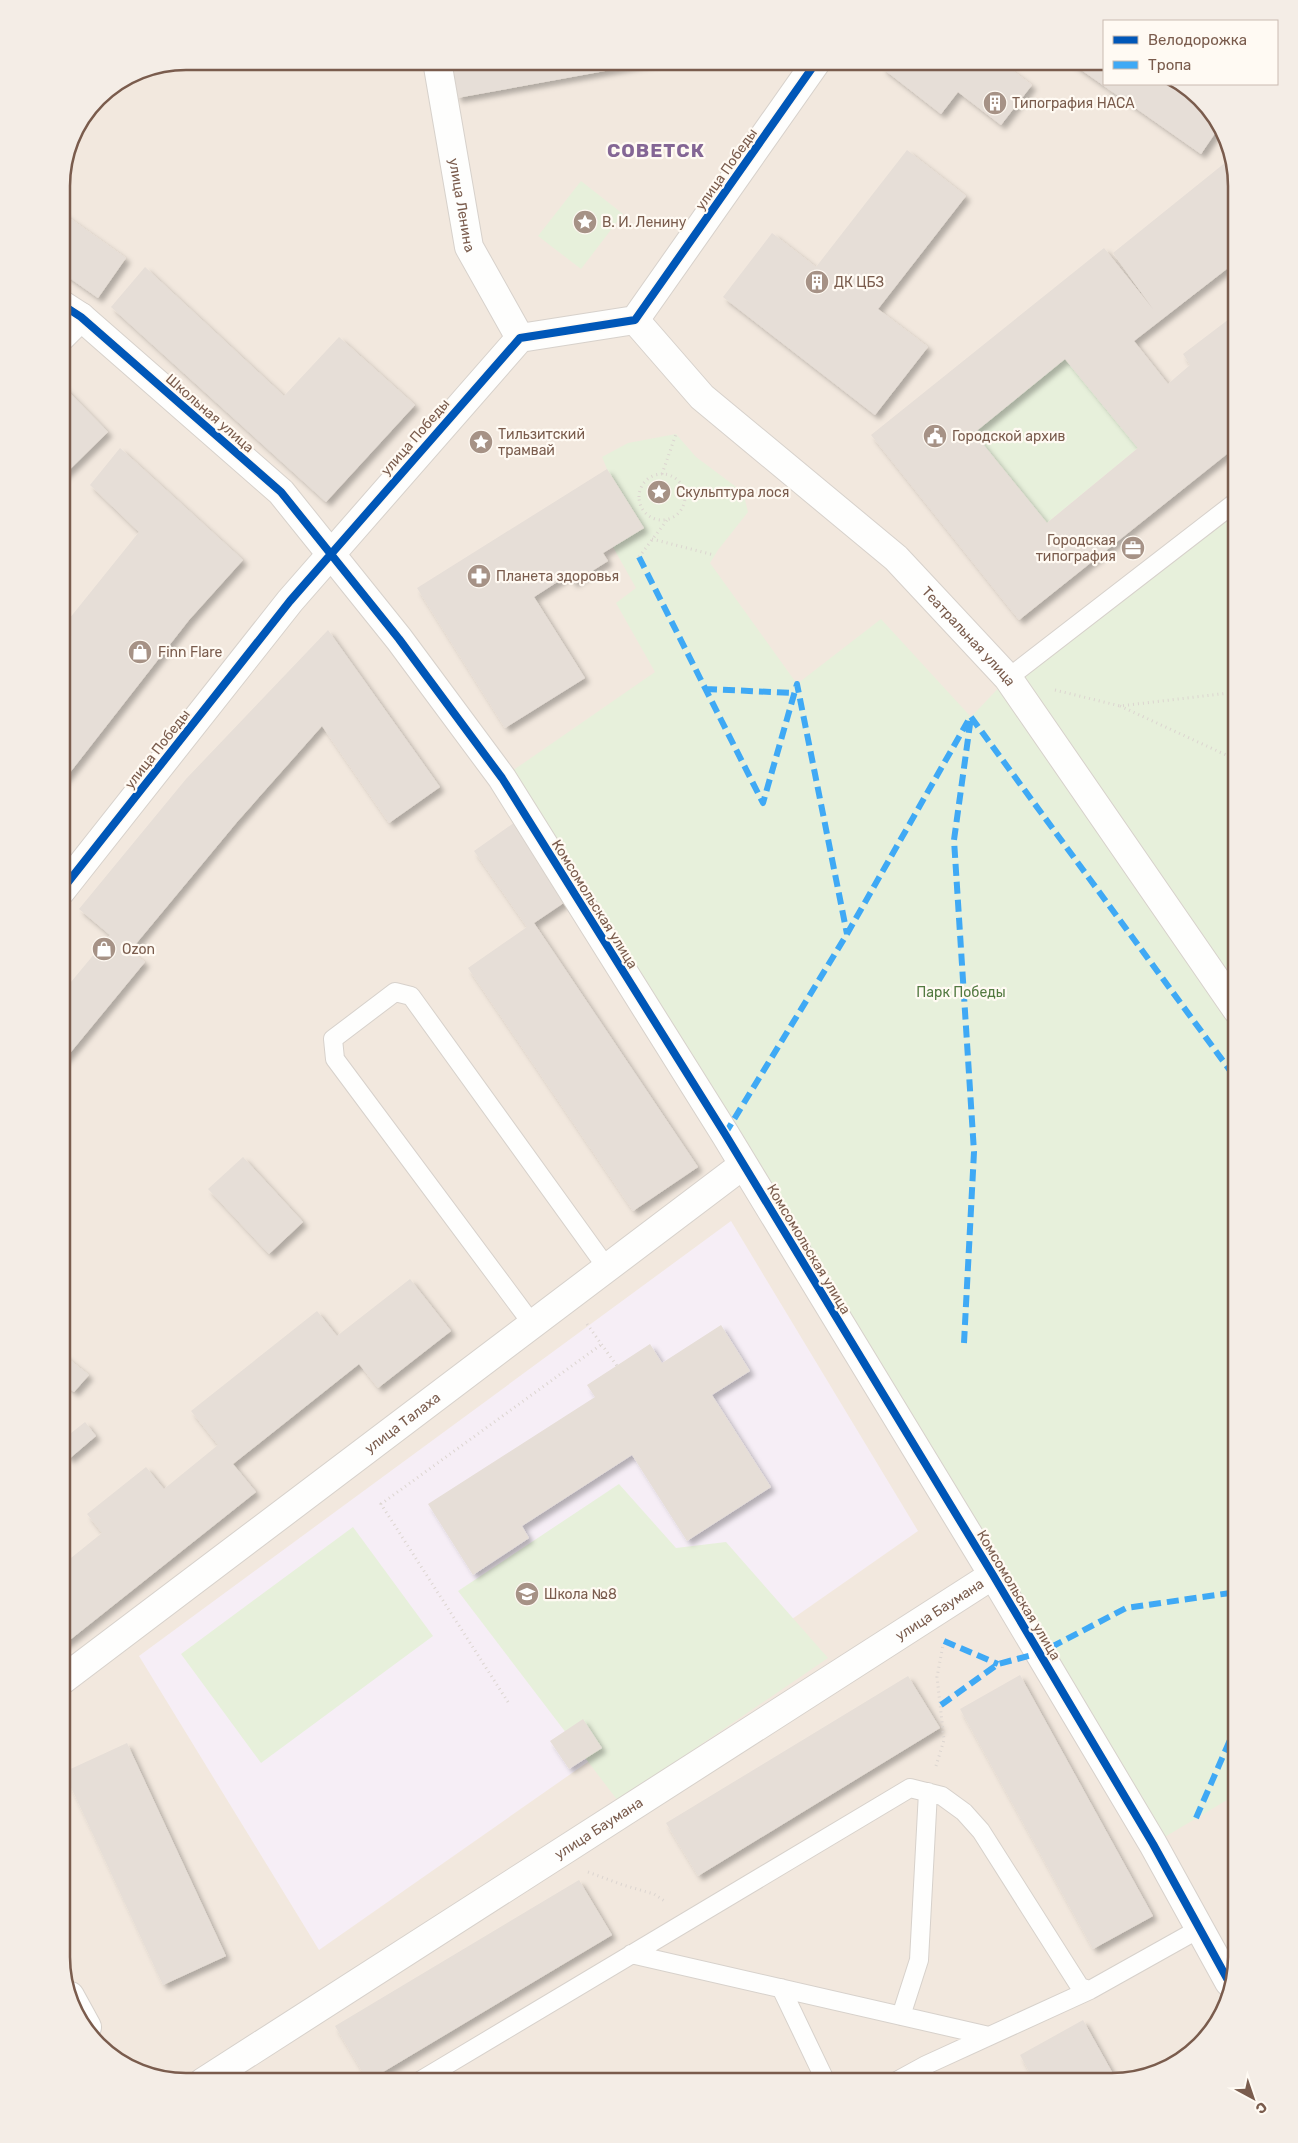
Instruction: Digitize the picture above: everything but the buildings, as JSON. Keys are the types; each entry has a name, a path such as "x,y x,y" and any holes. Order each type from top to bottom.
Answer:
{"street":[{"name":"улица Ленина","path":"439,70 469,247 520,338"},
{"name":"улица Победы","path":"635,320 811,70"},
{"name":"Школьная улица","path":"71,311 281,492 329,553"},
{"path":"520,338 635,320"},
{"name":"Театральная улица","path":"635,320 702,397 896,558 1008,678 1228,997"},
{"name":"улица Победы","path":"70,880 329,553 520,338"},
{"name":"Комсомольская улица","path":"329,553 399,639 502,778 743,1165 993,1575 1153,1844 1226,1977"},
{"name":"улица Талаха","path":"70,1674 743,1165"},
{"name":"улица Баумана","path":"217,2073 993,1575"}],"lane":[{"path":"1008,678 1228,508"},
{"path":"532,1325 335,1059 333,1039 396,992 412,996 607,1268"},
{"path":"433,2073 910,1788 942,1796 964,1812 982,1831 1080,1987 1090,1990"},
{"path":"901,2016 919,1960 928,1792"},
{"path":"911,2073 1090,1990 1199,1929"},
{"path":"632,1954 989,2036"},
{"path":"781,1988 822,2073"}],"path":[{"path":"662,474 676,434"},
{"path":"638,557 667,520 680,512 685,498 684,491 676,479 662,474 648,478 643,484 639,499 645,513 659,520 667,520"},
{"path":"652,539 714,555"},
{"path":"1008,678 1120,706 1228,756"},
{"path":"1120,706 1228,693"},
{"path":"568,1298 617,1366"},
{"path":"508,1702 380,1504 602,1344"},
{"path":"928,1792 944,1740 937,1677 951,1602"},
{"path":"552,1859 623,1885 654,1894 692,1919"}],"shaded area":[{"path":"186,70 1103,70 1103,85 1168,85 1177,90 1199,109 1216,135 1224,156 1228,186 1228,1957 1224,1987 1219,2002 1204,2028 1189,2044 1163,2061 1135,2071 1112,2073 178,2073 149,2067 121,2053 99,2034 82,2008 74,1987 70,1957 70,178 79,141 99,109 121,90 141,79 163,72"},
{"name":"Школа №8","path":"731,1221 918,1531 319,1950 139,1656"}],"green space":[{"path":"581,181 623,214 581,269 538,236"},
{"path":"1065,359 1138,448 1047,523 974,433"},
{"name":"Парк Победы","path":"676,434 696,457 743,492 748,512 710,563 797,684 881,619 971,717 1008,678 1228,508 1228,1799 1153,1844 502,778 655,672 616,603 636,588 613,547 644,528 607,469 602,457 628,443"},
{"path":"619,1484 676,1548 726,1542 828,1658 618,1801 458,1591"},
{"path":"353,1527 433,1636 261,1763 181,1654"}],"marked path":[{"path":"639,557 763,803 797,684 847,934"},
{"path":"705,689 794,693"},
{"path":"971,717 1228,1068"},
{"path":"964,1343 974,1152 954,840 971,717"},
{"path":"725,1134 847,934 968,721"},
{"path":"941,1705 998,1664 1040,1653 1126,1608 1228,1593"},
{"path":"944,1641 998,1664"},
{"path":"1196,1818 1228,1745"}],"cycle path":[{"path":"70,880 290,601 520,338 635,320 811,70"},
{"path":"70,310 81,317 281,492 399,639 502,778 725,1134 993,1575 1153,1844 1226,1977"}],"place":[{"name":"Типография НАСА","path":"995,103"},
{"name":"В. И. Ленину","path":"585,222"},
{"name":"ДК ЦБЗ","path":"817,282"},
{"name":"Городской архив","path":"935,436"},
{"name":"Тильзитский трамвай","path":"481,442"},
{"name":"Скульптура лося","path":"659,492"},
{"name":"Городская типография","path":"1133,548"},
{"name":"Планета здоровья","path":"479,576"},
{"name":"Finn Flare","path":"140,652"},
{"name":"Ozon","path":"104,949"},
{"name":"Школа №8","path":"527,1594"}],"district":[{"name":"СОВЕТСК","path":"656,150"}]}
